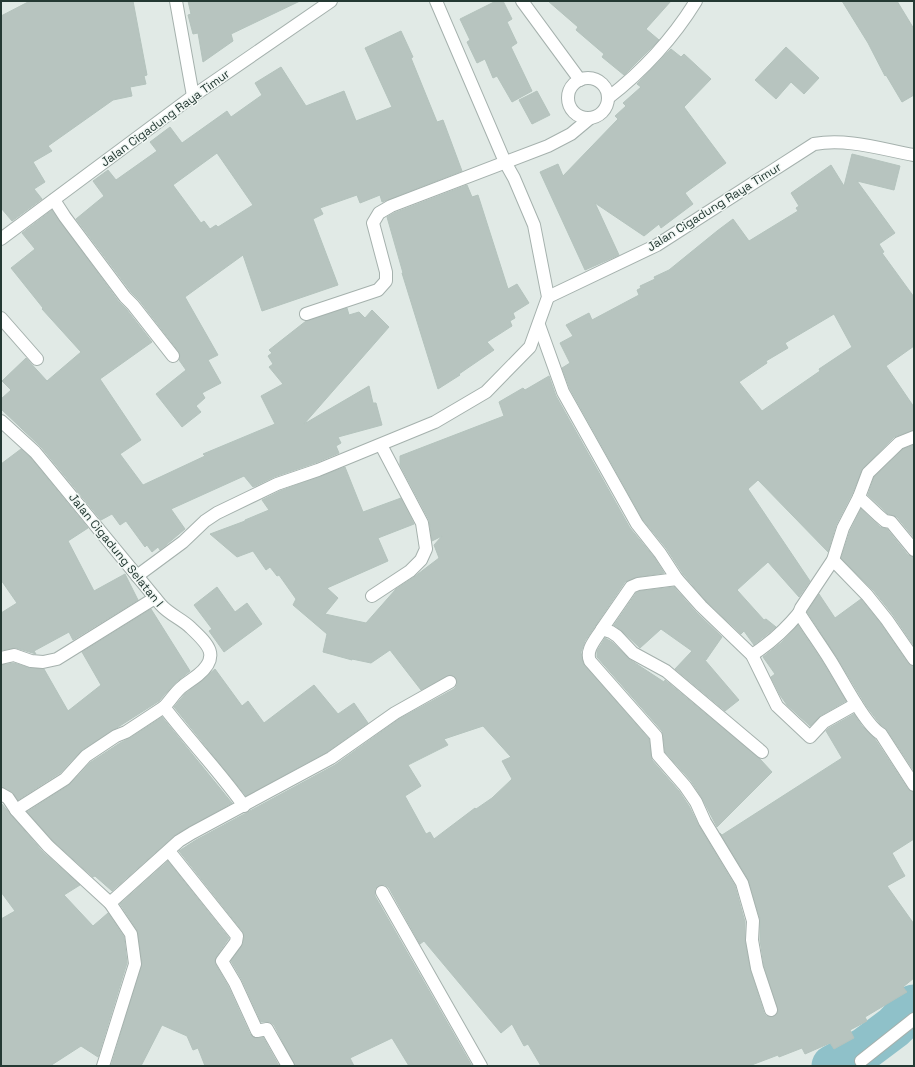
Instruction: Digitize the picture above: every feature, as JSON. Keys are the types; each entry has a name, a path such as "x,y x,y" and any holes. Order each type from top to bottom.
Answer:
{"street":[{"path":"176,1 193,96"},
{"name":"Jalan Cigadung Raya Timur","path":"1,239 193,96 331,1"},
{"path":"137,576 183,542 204,521 217,513 277,484 318,470 435,422 486,392 530,347 548,297 534,225 514,178 505,162 436,1"},
{"path":"522,1 580,80"},
{"path":"608,98 631,80 656,56 696,1"},
{"path":"306,314 378,290 386,281 386,272 373,222 380,213 391,206 548,146 571,134 589,119 603,113 607,106 608,98 602,84 587,78 580,80 573,85 569,91 568,99 570,107 574,113 589,119"},
{"name":"Jalan Cigadung Raya Timur","path":"548,297 657,245 814,144 825,142 850,143 914,155"},
{"path":"54,200 125,297 133,305 172,356"},
{"path":"1,318 37,359"},
{"path":"539,325 563,392 637,524 660,553 677,579 701,606 752,656 777,706 810,737 824,722 856,704"},
{"name":"Jalan Cigadung Selatan I","path":"1,420 40,458 94,521 155,598 166,610 190,626 208,646 211,652 210,659 205,668 182,686 164,707"},
{"path":"752,656 791,623 833,560 842,528 859,497 868,472 899,443 914,437"},
{"path":"372,596 410,571 421,560 426,549 422,523 381,445"},
{"path":"859,497 885,521 891,522 914,550"},
{"path":"833,560 867,595 887,620 914,659"},
{"path":"677,579 638,584 631,587 626,592 602,629 588,652 588,657 656,736 658,755 685,786 696,802 705,822 742,883 753,921 752,940 757,968 771,1010"},
{"path":"1,658 14,655 31,661 43,662 57,659 155,598"},
{"path":"799,613 856,704 876,731 881,734 914,786"},
{"path":"602,629 617,636 633,654 666,671 762,752"},
{"path":"110,903 169,851 192,833 331,758 395,714 450,682"},
{"path":"16,810 65,780 86,756 164,707 217,770 244,806"},
{"path":"1,794 8,798 16,810 48,846 110,903 131,934 135,964 103,1066"},
{"path":"169,851 237,936 236,942 222,961 235,983 257,1031 267,1028 288,1066"},
{"path":"382,892 481,1066"},
{"path":"861,1061 914,1019"}],"building":[{"path":"30,1 133,1 147,75 144,76 146,84 130,87 132,96 113,100 48,146 52,151 33,162 45,182 34,189 42,199 12,221 1,208 1,16"},
{"path":"188,1 300,1 231,34 233,41 203,62 198,33 193,34 188,15 191,14"},
{"path":"496,1 503,1 512,19 507,22 517,43 511,47 532,91 512,102 497,76 493,78 485,59 477,63 467,42 470,40 460,19"},
{"path":"548,1 671,1 646,29 659,40 624,75 602,57 604,54 576,30 578,27"},
{"path":"842,1 897,1 914,29 914,95 902,102 886,75 885,76 868,43"},
{"path":"401,31 413,57 411,58 437,122 443,120 462,171 382,202 380,195 360,203 357,195 320,208 323,214 313,219 338,285 262,311 243,255 185,297 218,355 208,360 221,383 202,393 205,398 196,406 201,412 182,427 156,394 186,370 179,360 179,352 139,300 131,292 76,219 104,196 93,181 108,170 116,180 157,151 150,142 170,127 182,143 227,111 231,117 262,95 255,83 281,67 306,106 344,91 356,121 392,107 365,48","holes":["217,153 253,205 218,227 216,225 210,229 204,221 201,223 173,185"]},
{"path":"786,47 819,78 804,94 791,82 776,99 755,80"},
{"path":"671,49 681,57 684,54 711,79 684,107 726,163 685,193 693,204 661,228 659,224 644,236 595,203 619,255 585,270 540,172 558,164 563,176 618,119 615,116 626,106 623,103 641,87 637,84"},
{"path":"537,91 550,115 532,124 519,100"},
{"path":"852,154 900,166 894,190 857,181 895,233 879,244 884,252 882,253 914,297 914,346 886,366 914,407 914,430 894,437 863,468 836,525 828,552 758,480 748,489 810,581 799,597 768,562 737,590 764,620 766,619 776,627 754,645 744,631 741,634 706,601 683,574 666,548 643,520 570,389 562,368 570,363 560,343 573,336 566,325 589,313 592,320 639,295 637,290 641,288 640,286 669,270 733,219 749,241 798,211 796,208 799,206 791,193 831,165 844,186","holes":["834,314 852,347 762,411 739,382 767,363 766,361 788,348 785,343"]},
{"path":"467,185 472,197 478,195 508,289 517,284 529,303 513,313 515,318 510,321 512,326 487,342 494,350 438,389 402,273 387,217"},
{"path":"52,210 119,302 152,342 100,379 141,440 120,454 143,485 205,456 203,454 275,424 261,396 283,384 269,367 273,364 268,356 272,353 269,350 306,321 347,308 349,315 359,312 365,318 372,310 389,327 304,424 369,386 373,403 376,403 382,425 338,437 341,443 336,446 339,453 315,463 274,477 253,487 244,476 171,509 185,529 160,550 158,547 152,552 147,545 145,547 126,521 120,525 112,514 101,520 41,447 1,409 1,399 11,390 2,381 26,358 47,381 81,352 42,309 43,308 11,268 35,249 22,233"},
{"path":"549,376 556,396 630,528 654,557 664,573 637,577 625,582 585,641 581,652 583,663 649,739 652,760 679,791 689,806 699,826 735,886 745,922 745,941 750,969 766,1016 773,1017 778,1011 764,966 760,940 760,919 748,879 720,833 722,835 842,758 826,731 854,714 862,726 875,739 908,789 914,792 914,839 892,853 905,876 887,886 914,924 914,978 903,987 907,992 865,1017 867,1021 850,1030 854,1038 834,1049 830,1043 805,1054 802,1048 749,1066 541,1066 528,1044 524,1046 512,1024 501,1033 424,941 420,944 389,888 382,885 375,889 375,896 472,1066 409,1066 392,1038 350,1058 354,1066 295,1066 274,1025 270,1022 261,1022 242,980 231,961 243,944 243,932 179,851 196,840 335,765 399,719 454,689 457,685 454,676 450,675 421,690 390,650 371,663 352,660 323,652 327,634 293,605 296,599 279,575 277,576 270,567 266,570 253,551 237,557 210,534 269,510 262,500 280,491 345,467 363,512 401,498 414,524 378,538 388,561 327,588 338,598 325,614 366,623 396,589 439,558 434,545 442,536 432,541 429,520 400,465 400,456 504,416 499,402 523,388 525,390","holes":["483,726 511,757 502,761 512,779 492,798 476,809 475,808 434,839 430,832 426,834 405,796 421,786 408,765 448,745 444,739"]},
{"path":"914,445 914,538 897,517 888,514 868,495 874,477 903,449"},
{"path":"21,449 30,457 88,528 68,541 94,591 125,574 138,600 73,640 69,632 34,651 36,654 16,648 1,650 1,613 17,603 1,580 1,464"},
{"path":"861,509 880,527 887,529 908,555 914,557 914,646 893,615 873,590 841,558 850,531"},
{"path":"217,587 235,612 247,603 262,624 224,652 209,631 212,629 194,605"},
{"path":"674,587 695,611 722,637 706,660 704,659 739,700 725,711 675,669 692,651 661,629 640,648 614,625 636,593 640,591"},
{"path":"819,594 835,618 861,599 881,624 908,663 914,666 914,771 887,730 880,724 867,707 807,612"},
{"path":"151,609 190,671 175,683 159,701 82,750 60,773 18,800 12,792 1,787 1,665 14,663 30,668 44,669 68,711 101,685 82,652"},
{"path":"798,625 846,701 820,716 810,726 787,705 780,695 771,677 775,674 763,657 782,642"},
{"path":"605,638 612,642 629,659 664,682 665,680 760,759 772,772 717,827 702,798 691,781 665,752 662,731 597,657 597,651"},
{"path":"215,669 242,706 248,701 264,723 314,685 338,714 354,703 368,723 327,752 246,796 174,707 185,694"},
{"path":"162,717 232,803 175,835 112,891 95,876 93,877 53,841 27,812 69,785 91,762"},
{"path":"1,803 42,851 80,885 64,895 93,926 108,913 124,937 127,963 98,1057 81,1046 50,1066 1,1066 1,919 15,911 1,892"},
{"path":"168,861 229,938 216,957 216,965 228,986 250,1034 255,1038 263,1037 279,1066 205,1066 198,1048 193,1050 187,1036 162,1025 141,1066 111,1066 142,963 137,930 120,904"}],"waterway":[{"path":"833,1066 866,1048 894,1027 914,1006"}]}
